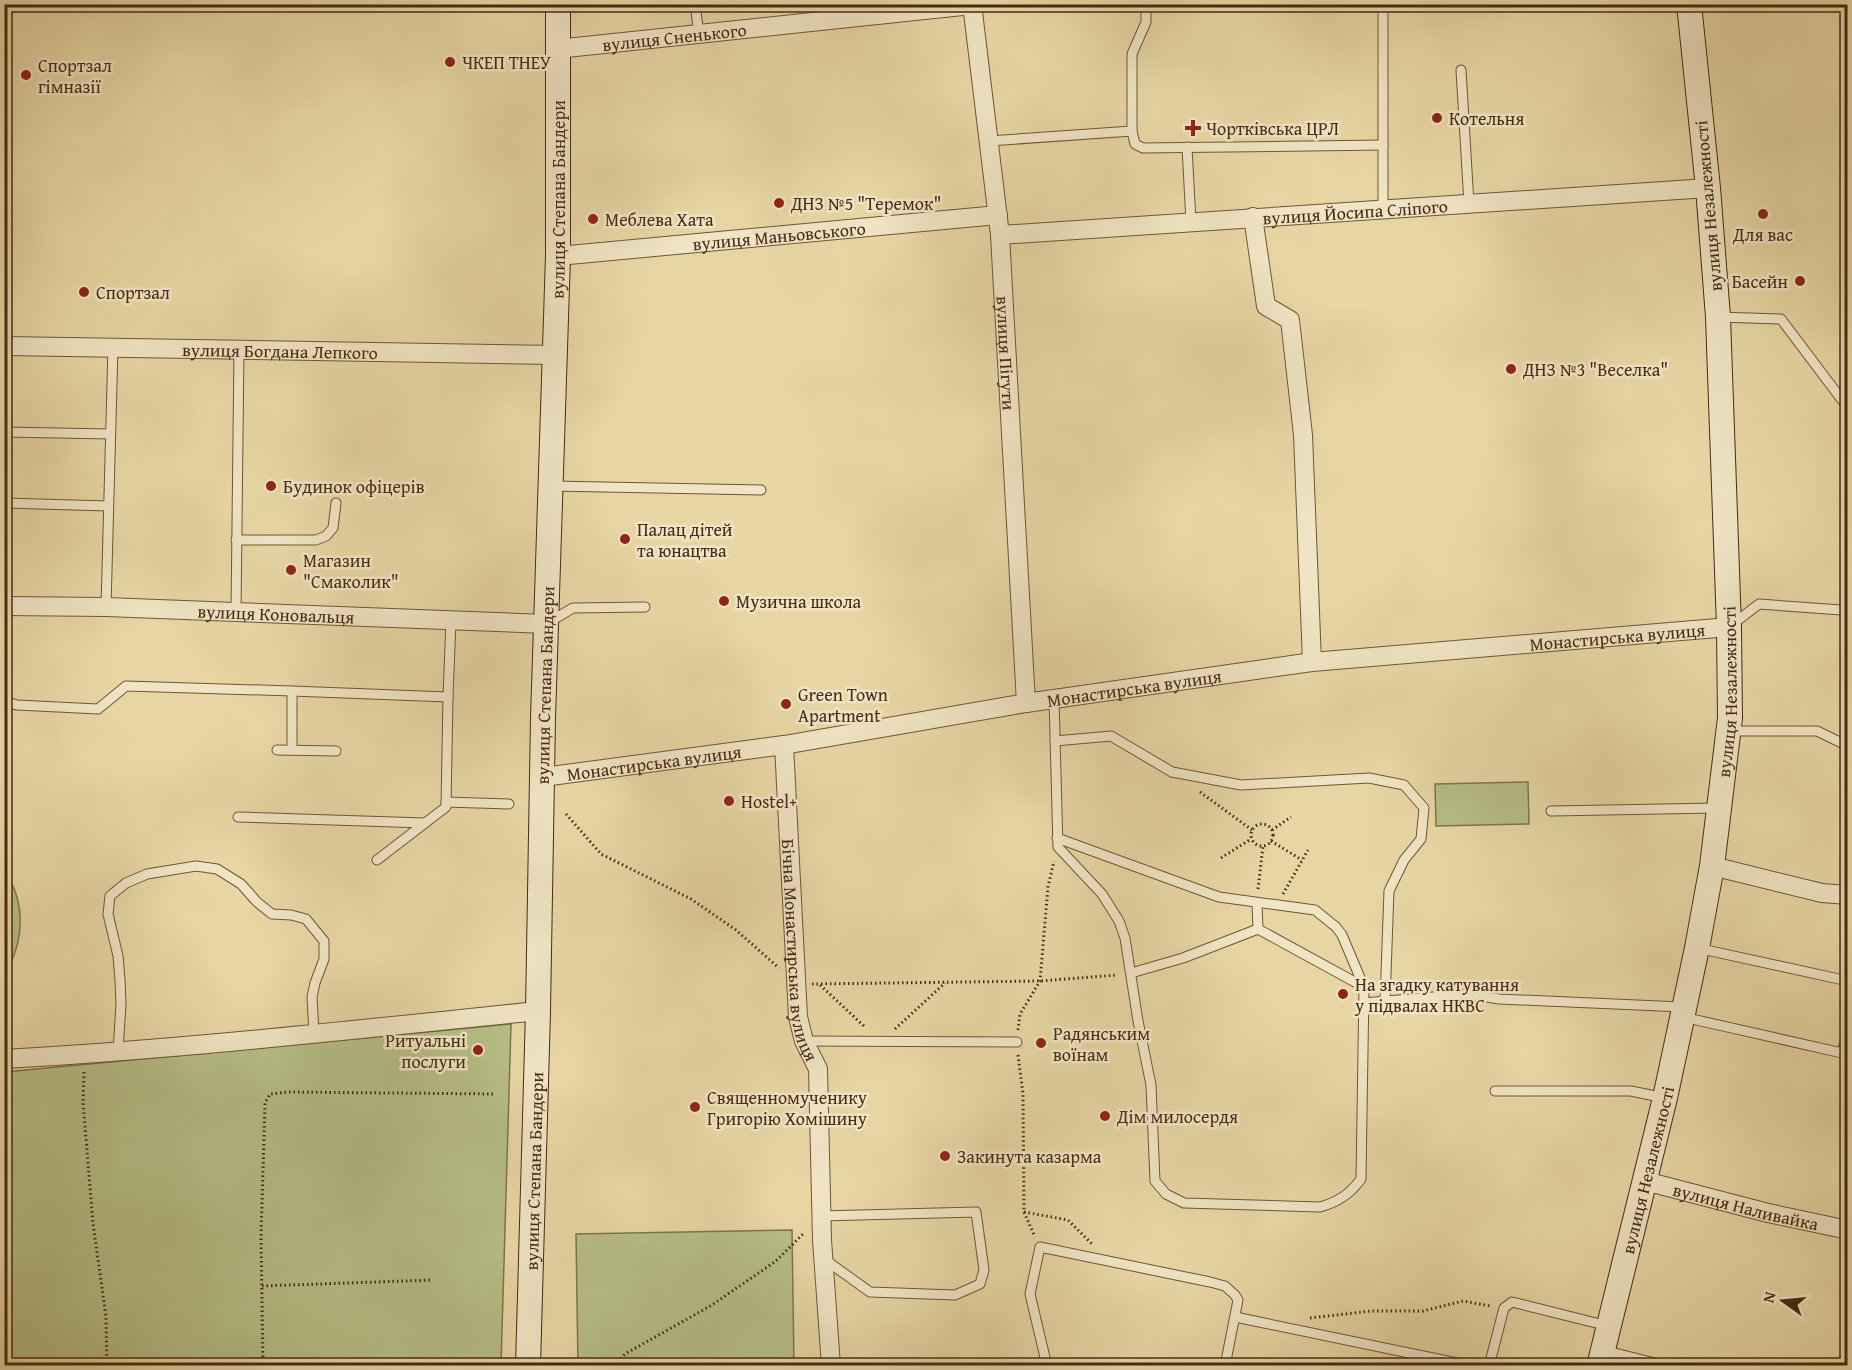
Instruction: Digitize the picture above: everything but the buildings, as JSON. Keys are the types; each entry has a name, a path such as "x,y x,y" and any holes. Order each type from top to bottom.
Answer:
{"street":[{"name":"вулиця Степана Бандери","path":"528,1365 546,624 558,256 558,4"},
{"name":"вулиця Незалежності","path":"1601,1358 1684,1012 1712,866 1729,731 1729,627 1718,316 1708,188 1689,4"},
{"name":"вулиця Сненького","path":"557,50 972,5"},
{"name":"вулиця Пігути","path":"972,5 1000,235 1026,703"},
{"name":"вулиця Йосипа Сліпого","path":"1000,235 1708,188"},
{"name":"вулиця Маньовського","path":"558,256 998,215"},
{"path":"1252,217 1266,306 1290,320 1303,435 1311,662"},
{"name":"вулиця Богдана Лепкого","path":"4,346 555,355"},
{"name":"вулиця Коновальця","path":"4,606 106,607 546,624"},
{"name":"Монастирська вулиця","path":"543,777 784,745 1026,703 1311,662 1729,627"},
{"name":"Бічна Монастирська вулиця","path":"784,745 798,1017 804,1041 818,1069 821,1216 831,1365"},
{"path":"1712,866 1822,893 1848,895"},
{"path":"4,1059 315,1034 538,1011"},
{"name":"вулиця Наливайка","path":"1645,1181 1768,1213 1848,1230"}],"lane":[{"path":"695,4 699,34"},
{"path":"1146,4 1146,22 1132,54 1132,131 1133,140 1139,147 1383,144"},
{"path":"1383,4 1383,210"},
{"path":"1461,70 1469,204"},
{"path":"989,141 1132,131"},
{"path":"1187,147 1191,222"},
{"path":"1718,316 1781,319 1845,404 1848,404"},
{"path":"106,607 113,347"},
{"path":"236,612 239,349"},
{"path":"4,432 110,434"},
{"path":"551,486 761,490"},
{"path":"4,502 108,506"},
{"path":"236,540 321,538 333,528 336,504"},
{"path":"1729,627 1759,604 1840,610 1848,616"},
{"path":"546,624 573,608 645,607"},
{"path":"377,860 446,807 451,620"},
{"path":"4,701 17,705 98,709 126,686 448,697"},
{"path":"292,691 292,750"},
{"path":"1054,699 1057,843 1111,907 1125,938 1150,1085 1155,1180 1166,1194 1184,1203 1320,1207 1332,1204 1350,1192 1360,1179 1364,987 1342,935 1329,920 1315,910 1219,897 1057,843"},
{"path":"1729,731 1817,731 1848,746"},
{"path":"1055,741 1111,736 1172,772 1241,785 1369,778 1404,785 1424,808 1421,838 1404,860 1389,891 1385,1001"},
{"path":"277,750 336,751"},
{"path":"446,802 509,804"},
{"path":"1551,811 1719,808"},
{"path":"238,817 425,823"},
{"path":"118,1051 120,980 118,956 108,914 110,896 126,883 147,874 196,866 218,869 242,884 257,902 272,914 306,919 316,929 324,941 324,959 312,997 315,1034"},
{"path":"1257,903 1258,929"},
{"path":"1131,973 1184,958 1258,929"},
{"path":"1258,929 1364,987"},
{"path":"1697,948 1848,981"},
{"path":"1363,1003 1468,994 1499,999 1684,1012 1842,1053 1848,1031"},
{"path":"804,1041 1017,1042"},
{"path":"1495,1091 1631,1091 1665,1098"},
{"path":"821,1216 976,1212 984,1270 980,1284 955,1295 870,1292 823,1259"},
{"path":"1047,1365 1030,1294 1040,1247 1225,1286 1235,1294 1238,1300 1225,1365"},
{"path":"1489,1365 1504,1308 1512,1302 1610,1326"},
{"path":"1235,1317 1462,1365"},
{"path":"1601,1358 1667,1365"}],"path":[{"path":"1199,791 1252,830"},
{"path":"566,814 601,854 691,899 736,930 796,984 1040,981 1100,978 1131,973"},
{"path":"1272,830 1291,817"},
{"path":"1263,846 1254,843 1251,839 1252,830 1258,824 1263,824 1272,830"},
{"path":"1271,841 1272,830"},
{"path":"1221,858 1251,839"},
{"path":"1263,846 1271,841"},
{"path":"1271,841 1302,860"},
{"path":"1040,1247 1024,1212 1023,1094 1017,1042 1020,1014 1040,981 1048,887 1057,843"},
{"path":"1257,903 1263,846"},
{"path":"1276,906 1308,850"},
{"path":"818,984 881,1041 945,982"},
{"path":"84,1054 83,1102 93,1224 106,1316 106,1365"},
{"path":"263,1365 261,1236 265,1103 270,1094 290,1092 493,1094"},
{"path":"1024,1212 1068,1220 1108,1261"},
{"path":"615,1365 625,1354 712,1305 776,1261 805,1233"},
{"path":"262,1286 433,1280"},
{"path":"1309,1318 1371,1311 1423,1311 1463,1301 1504,1308"}],"green space":[{"path":"1528,782 1529,824 1436,826 1435,784"},
{"path":"5,874 15,891 20,923 14,954 5,973"},
{"path":"511,1024 501,1365 5,1366 5,1072"},
{"path":"792,1230 794,1364 578,1365 576,1234"}],"place":[{"name":"ЧКЕП ТНЕУ","path":"450,62"},
{"name":"Спортзал гімназії","path":"26,75"},
{"name":"Котельня","path":"1437,118"},
{"name":"Чортківська ЦРЛ","path":"1193,128"},
{"name":"ДНЗ №5 \"Теремок\"","path":"779,203"},
{"name":"Для вас","path":"1763,214"},
{"name":"Меблева Хата","path":"593,219"},
{"name":"Басейн","path":"1800,281"},
{"name":"Спортзал","path":"84,292"},
{"name":"ДНЗ №3 \"Веселка\"","path":"1511,369"},
{"name":"Будинок офіцерів","path":"271,486"},
{"name":"Палац дітей та юнацтва","path":"625,539"},
{"name":"Магазин \"Смаколик\"","path":"291,570"},
{"name":"Музична школа","path":"724,601"},
{"name":"Green Town Apartment","path":"786,704"},
{"name":"Hostel+","path":"729,801"},
{"name":"На згадку катування у підвалах НКВС","path":"1343,994"},
{"name":"Радянським воїнам","path":"1041,1043"},
{"name":"Ритуальні послуги","path":"478,1050"},
{"name":"Священномученику Григорію Хомішину","path":"695,1107"},
{"name":"Дім милосердя","path":"1105,1116"},
{"name":"Закинута казарма","path":"945,1156"}]}
